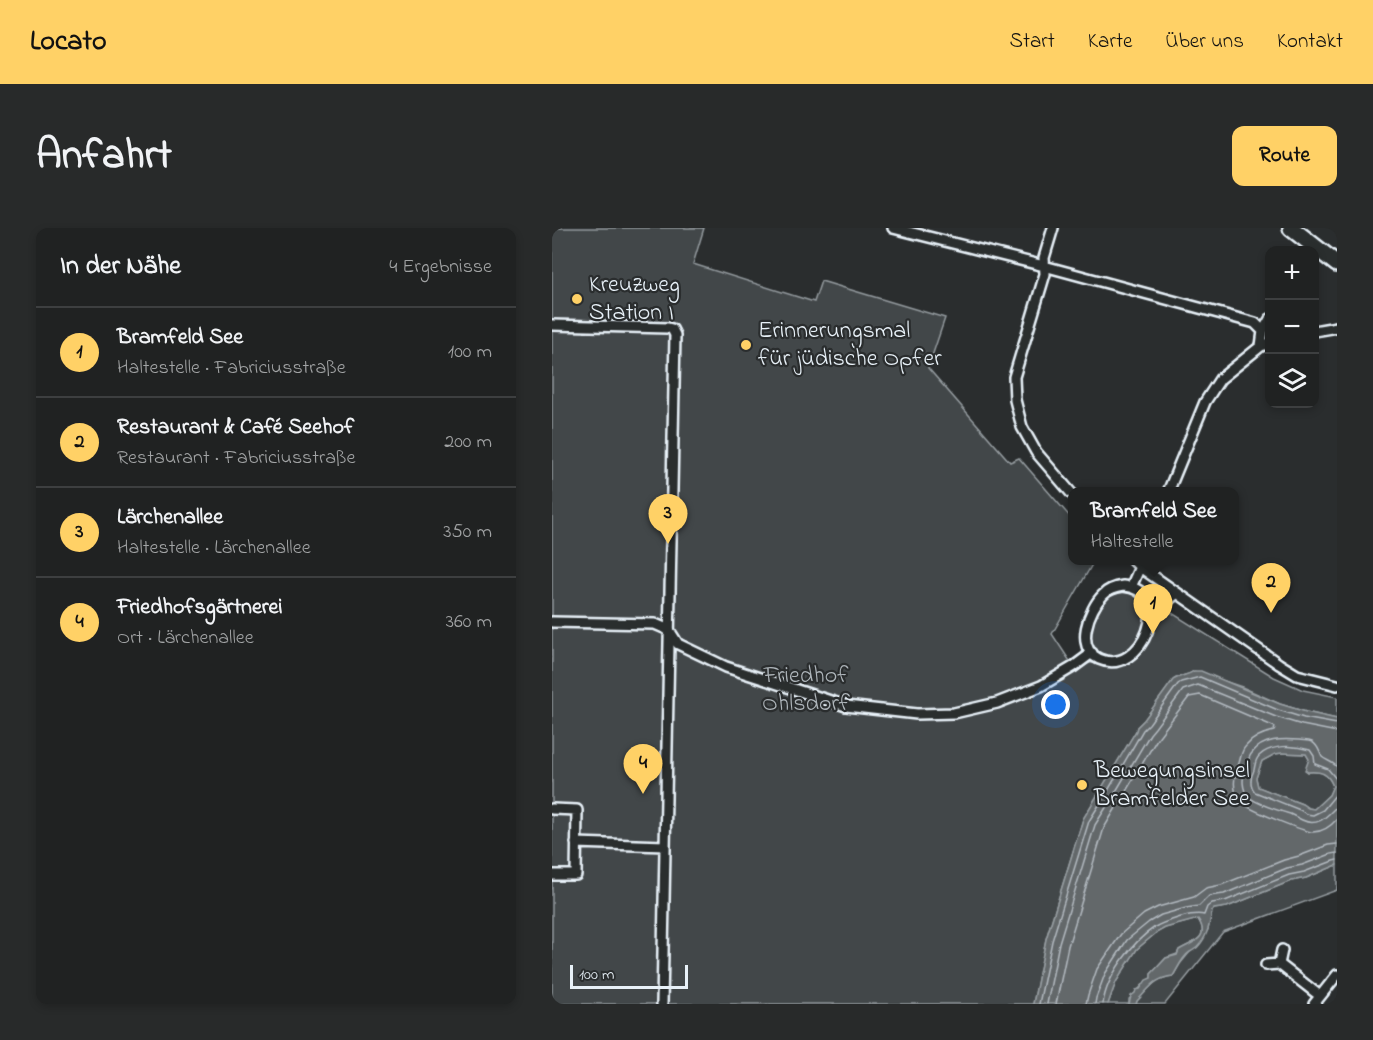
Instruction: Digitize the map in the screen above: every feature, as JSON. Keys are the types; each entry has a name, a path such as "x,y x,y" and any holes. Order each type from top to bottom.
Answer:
{"main road":[{"path":"1291,228 1337,264"}],"street":[{"path":"893,228 1255,323 1263,331"},
{"path":"1053,228 1044,258 1045,274 1014,376 1016,400 1023,427 1036,452 1068,489"},
{"path":"552,325 668,328 672,329 675,335 662,1004"},
{"path":"1170,487 1204,402 1220,379 1265,344 1263,331 1265,327"},
{"path":"1319,330 1337,327"},
{"path":"1131,587 1138,565"},
{"path":"1142,565 1177,593 1297,675 1337,685"},
{"path":"1131,587 1146,598 1150,605 1151,615 1144,637 1128,657 1111,662 1092,654 1085,639 1086,628 1088,620 1105,593 1114,588 1131,587"},
{"path":"1151,615 1177,593"},
{"path":"552,622 655,624 669,630 678,644 726,667 846,706 916,714 954,713 997,703 1041,686 1092,654"},
{"path":"552,809 577,810 576,875 552,875"},
{"path":"576,843 665,846"},
{"path":"1279,964 1282,951"},
{"path":"1266,965 1279,964 1320,996"},
{"path":"1314,1004 1337,975"}],"green space":[{"name":"Friedhof Ohlsdorf","path":"552,228 704,228 693,264 814,302 821,281 945,318 928,368 1010,462 1019,458 1068,514 1068,565 1092,565 1052,634 1075,669 1091,663 1121,667 1130,663 1144,647 1164,608 1274,677 1303,690 1337,697 1337,719 1280,704 1242,687 1194,671 1173,680 1137,727 1083,819 1046,939 1033,1004 552,1004"},
{"path":"1123,590 1132,592 1143,601 1146,613 1143,628 1134,646 1125,654 1110,656 1102,654 1093,644 1091,630 1106,598"},
{"path":"1282,753 1306,754 1309,759 1306,770 1324,774 1329,778 1333,786 1329,795 1314,809 1258,787 1256,778 1262,761"},
{"path":"1337,865 1337,890 1223,932 1165,1004 1136,1004 1157,981 1173,976 1208,930 1214,909 1227,907"},
{"path":"1198,919 1202,931 1198,939 1179,950 1177,954 1166,958 1151,974 1151,978 1129,999 1129,1004 1108,1004 1116,982 1137,949 1165,928"}],"water":[{"path":"1201,671 1280,704 1337,719 1337,865 1227,907 1214,909 1207,932 1200,945 1185,957 1173,976 1157,981 1136,1004 1129,1004 1131,996 1146,980 1151,978 1151,974 1166,958 1177,955 1179,950 1194,942 1201,935 1198,919 1165,928 1137,949 1116,982 1108,1004 1033,1004 1046,939 1083,819 1137,727 1173,680","holes":["1275,754 1306,754 1309,759 1305,770 1324,774 1333,786 1329,795 1314,809 1258,787 1256,778 1262,761"]}],"place":[{"name":"Kreuzweg Station I","path":"577,299"},
{"name":"Erinnerungsmal für jüdische Opfer","path":"746,345"},
{"name":"Lärchenallee","path":"668,544"},
{"name":"Restaurant & Café Seehof","path":"1271,613"},
{"name":"Bramfeld See","path":"1153,634"},
{"name":"Bewegungsinsel Bramfelder See","path":"1082,785"},
{"name":"Friedhofsgärtnerei","path":"643,794"}]}
